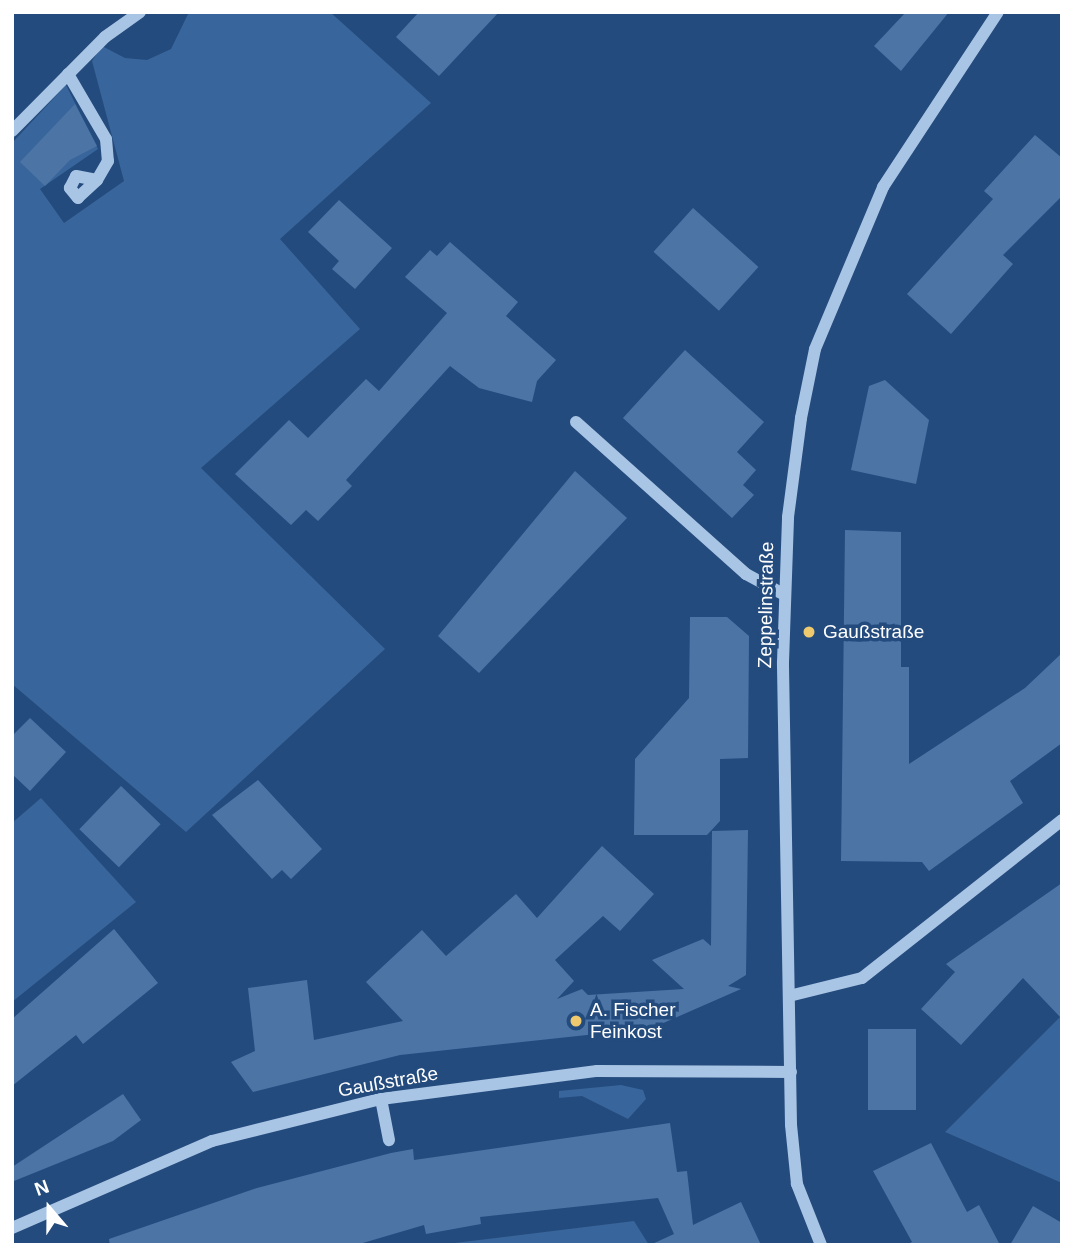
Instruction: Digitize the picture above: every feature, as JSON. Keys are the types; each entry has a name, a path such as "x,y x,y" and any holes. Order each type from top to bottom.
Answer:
{"street":[{"path":"12,131 68,74 140,12"},
{"name":"Zeppelinstraße","path":"821,1245 797,1184 789,996 785,595 801,418 835,291 883,187 998,12"},
{"path":"68,74 106,139 108,161 97,180"},
{"path":"576,422 746,574 785,595"},
{"path":"789,996 862,978 1062,820"},
{"name":"Gaußstraße","path":"12,1228 212,1141 381,1099 597,1070 791,1072"},
{"path":"381,1099 389,1140"}],"shaded area":[{"path":"189,12 330,12 431,103 280,239 360,329 201,468 385,649 186,832 12,684 12,143 66,85 98,149 40,189 64,223 124,181 92,61 102,46 125,58 147,60 171,49"},
{"path":"41,798 136,902 12,1002 12,823"},
{"path":"1062,1015 1062,1183 945,1132"},
{"path":"621,1085 643,1090 646,1099 628,1119 582,1096 559,1098 559,1091"},
{"path":"634,1221 649,1245 438,1245"}],"building":[{"path":"419,12 499,12 439,76 396,37"},
{"path":"906,12 949,12 901,71 874,46"},
{"path":"75,104 97,146 70,160 45,186 20,162"},
{"path":"1035,135 1062,158 1062,196 1003,255 1013,264 951,334 907,294 993,199 984,191"},
{"path":"339,200 392,248 355,289 332,269 339,261 308,232"},
{"path":"693,208 758,267 719,311 654,252"},
{"path":"450,242 518,302 506,316 556,360 537,381 532,402 479,388 450,366 346,480 352,486 318,521 306,510 291,525 235,474 289,420 308,438 366,379 379,391 447,313 405,277 430,250 437,256"},
{"path":"685,350 764,422 737,452 756,470 743,485 754,495 732,518 623,418"},
{"path":"885,380 929,420 916,484 851,470 869,386"},
{"path":"575,471 627,518 479,673 438,636"},
{"path":"845,530 901,532 901,667 909,667 909,764 1025,688 1062,653 1062,743 1010,781 1023,803 929,871 922,862 841,861"},
{"path":"690,617 727,617 749,636 748,758 720,759 720,821 707,835 634,835 635,759 689,698"},
{"path":"30,718 66,752 30,791 12,774 12,736"},
{"path":"258,780 322,849 291,879 282,870 272,879 212,815"},
{"path":"121,786 161,824 119,867 79,829"},
{"path":"748,830 746,975 728,986 741,989 652,1028 400,1055 253,1092 231,1062 255,1051 248,988 307,980 314,1040 403,1021 366,982 422,930 446,956 516,894 537,918 602,846 654,894 620,931 603,916 555,960 574,981 557,999 582,989 588,995 684,989 652,960 703,939 711,946 712,831"},
{"path":"1062,883 1062,1019 1023,978 961,1045 921,1009 955,972 946,964"},
{"path":"114,929 158,983 83,1044 76,1035 12,1086 12,1019"},
{"path":"868,1029 916,1029 916,1110 868,1110"},
{"path":"123,1094 141,1120 113,1141 14,1181 12,1167"},
{"path":"670,1123 677,1172 687,1171 693,1225 741,1202 761,1245 650,1245 674,1234 658,1198 480,1217 481,1224 426,1234 424,1225 356,1245 110,1245 109,1239 257,1188 391,1153 413,1149 414,1160"},
{"path":"931,1143 967,1212 979,1205 1000,1245 906,1245 912,1242 873,1171"},
{"path":"1033,1206 1062,1223 1062,1245 1010,1245"}],"place":[{"name":"Gaußstraße","path":"809,632"},
{"name":"A. Fischer Feinkost","path":"576,1021"}]}
